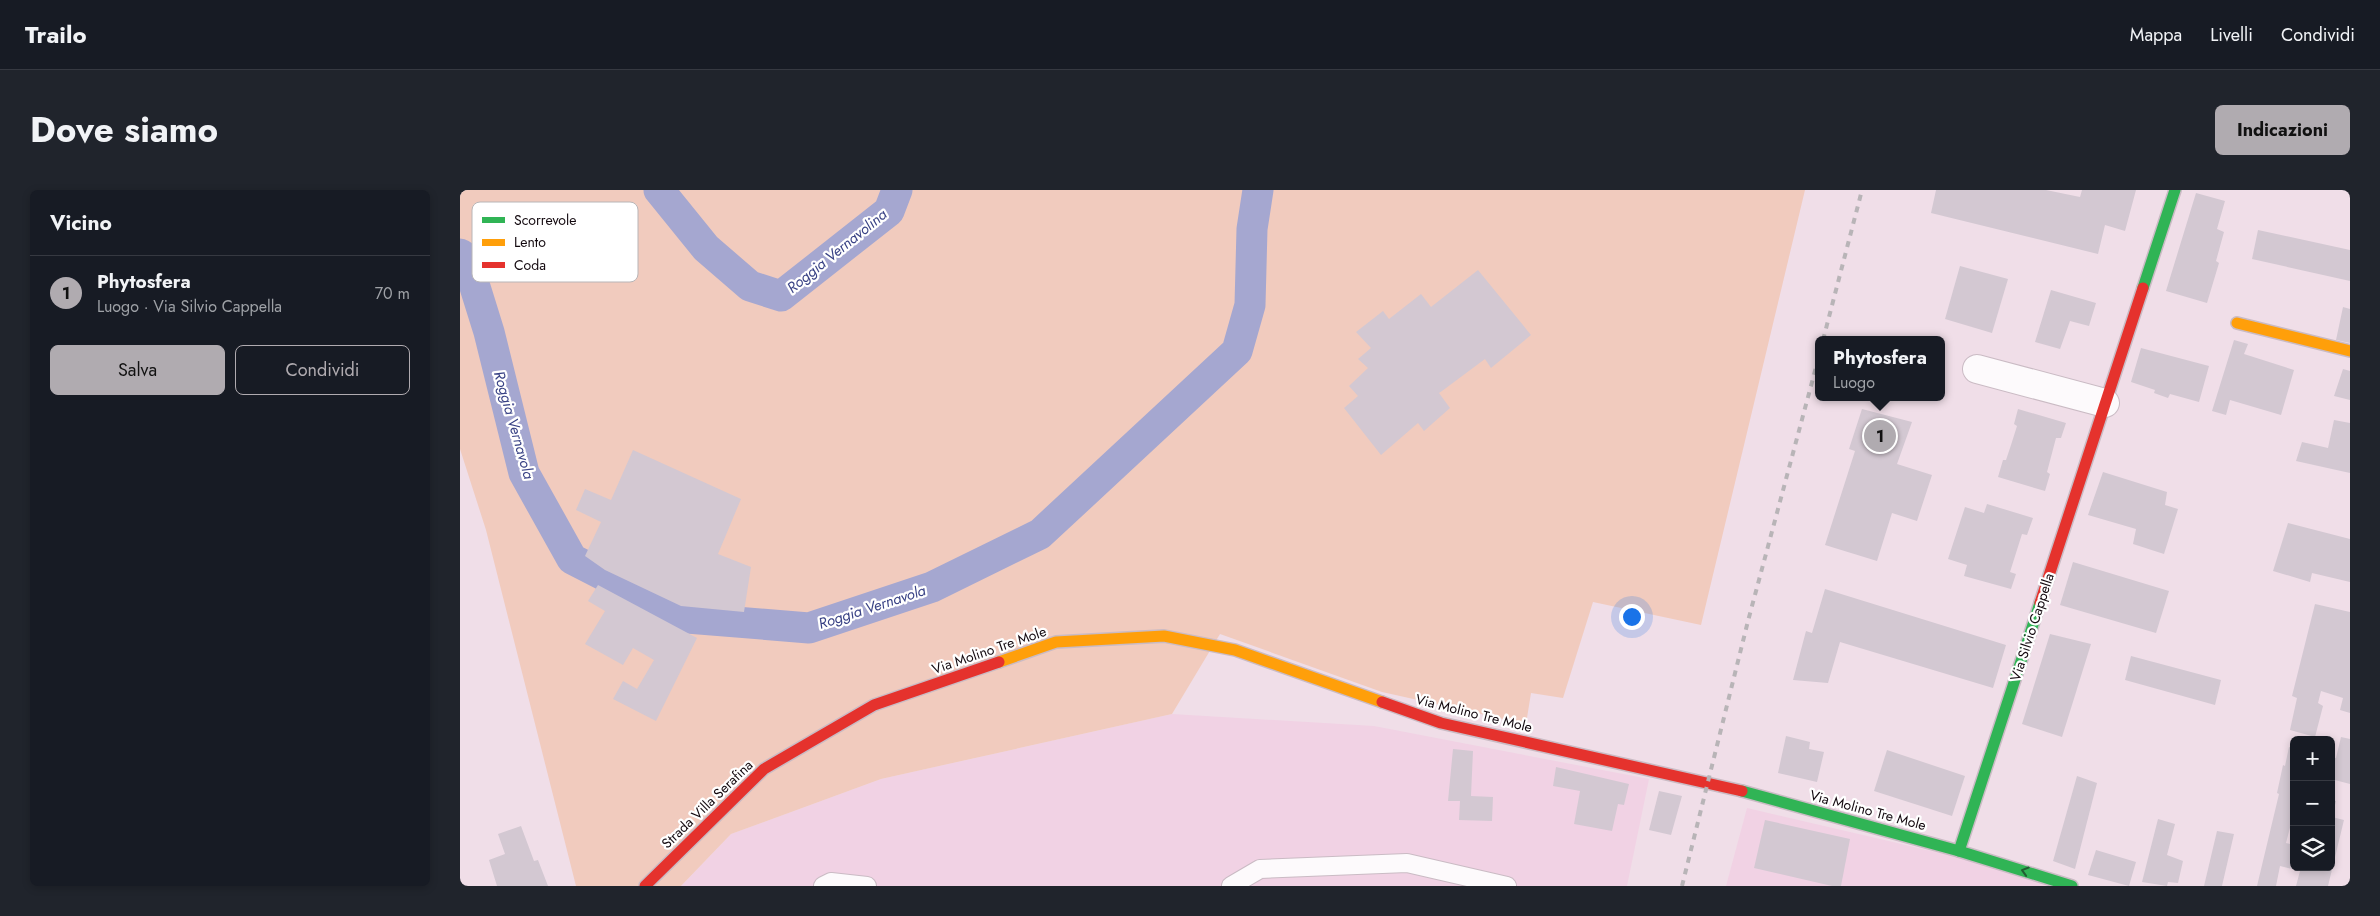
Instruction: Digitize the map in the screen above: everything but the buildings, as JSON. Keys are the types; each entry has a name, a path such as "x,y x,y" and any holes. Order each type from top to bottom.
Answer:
{"street":[{"name":"Via Silvio Cappella","path":"1959,851 2175,190"},
{"path":"2237,323 2350,351"},
{"path":"1977,369 2106,403"},
{"name":"Via Molino Tre Mole","path":"874,705 1056,642 1164,636 1235,650 1441,723 1708,782 1959,851 2072,886"},
{"name":"Strada Villa Serafina","path":"645,886 764,769 874,705"}],"lane":[{"path":"1231,886 1260,869 1406,863 1507,886"},
{"path":"823,886 830,882 867,886"}],"shaded area":[{"path":"460,190 1805,190 1701,625 1593,602 1563,698 1531,693 1526,724 1382,692 1220,634 1172,714 881,779 731,834 681,886 576,886 486,530 460,449"},
{"path":"1172,714 1374,726 1649,779 1627,886 681,886 731,834 881,779"},
{"path":"1747,808 1983,863 2055,886 1726,886"}],"waterway":[{"name":"Roggia Vernavolina","path":"659,190 706,248 750,286 781,296 889,211 897,190"},
{"name":"Roggia Vernavola","path":"473,282 489,332 524,473 572,559 687,618 809,628 932,587 1040,534 1237,351 1250,305 1252,229 1258,190"},
{"name":"Roggia Vernavola","path":"460,254 466,258 472,277"}],"railway":[{"path":"1824,336 1862,190"},
{"path":"1682,886 1748,621 1815,371"}],"traffic: fast":[{"path":"2143,288 2175,190"},
{"path":"1959,851 2040,603"},
{"path":"1742,791 1959,851 2072,886"}],"traffic: slow":[{"path":"2237,323 2350,351"},
{"path":"999,662 1056,642 1164,636 1235,650 1382,702"}],"traffic: jam":[{"path":"2040,603 2143,288"},
{"path":"645,886 764,769 874,705 999,662"},
{"path":"1382,702 1441,723 1742,791"}],"place":[{"name":"Phytosfera","path":"1880,436"}]}
